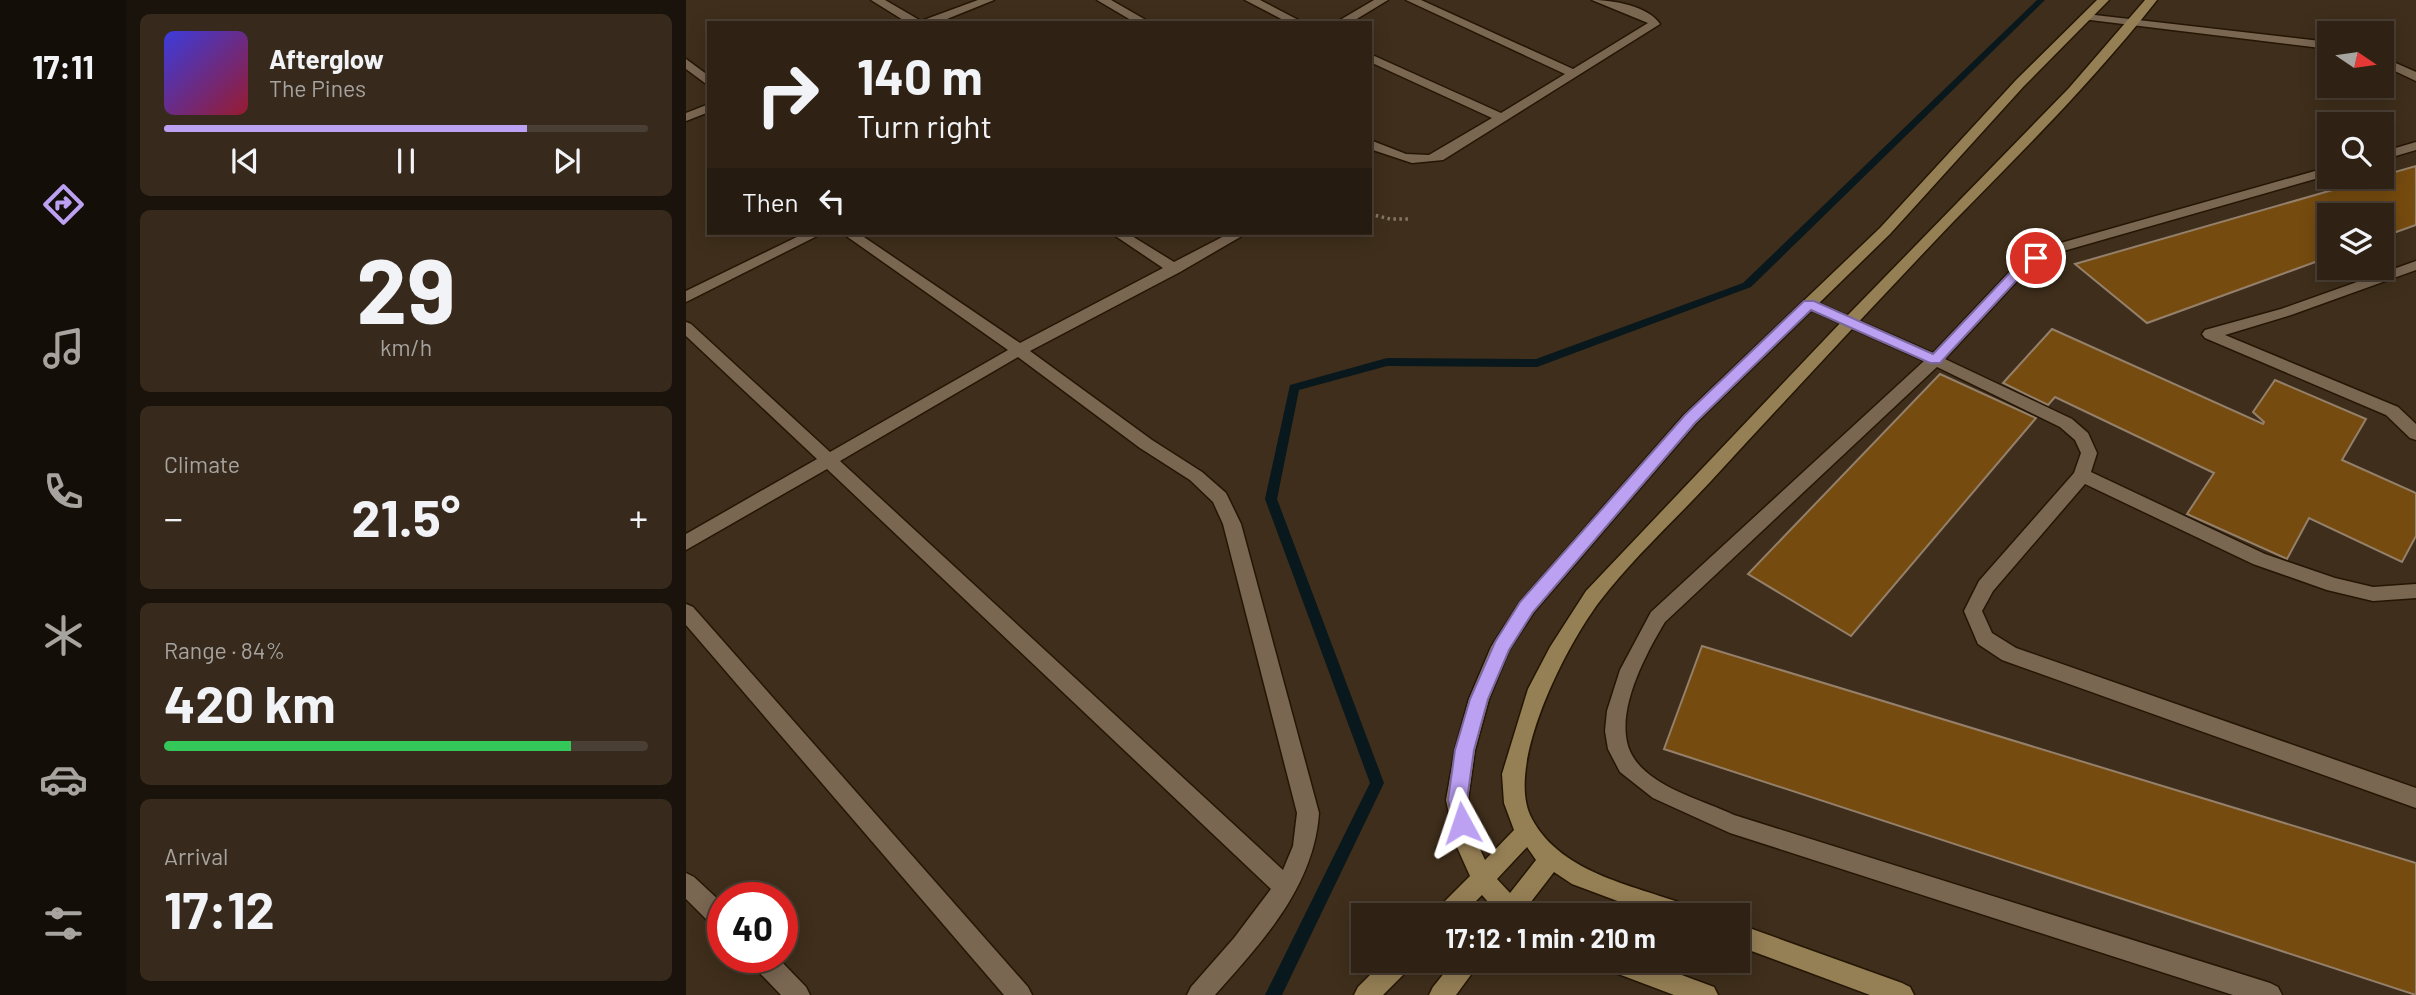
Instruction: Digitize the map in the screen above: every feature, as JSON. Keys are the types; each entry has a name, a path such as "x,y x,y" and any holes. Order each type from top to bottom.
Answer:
{"street":[{"path":"877,0 914,21"},
{"path":"932,21 988,0"},
{"path":"1103,0 1141,21"},
{"path":"1251,0 1294,21"},
{"path":"1344,21 1381,0"},
{"path":"1412,0 1573,73"},
{"path":"1372,145 1415,160 1427,161 1654,24 1650,18 1598,0"},
{"path":"1503,903 1483,880 1467,845 1457,800 1465,750 1479,699 1501,647 1527,607 1690,419 1885,231 2020,83 2103,0"},
{"path":"1651,903 1580,877 1545,855 1527,832 1515,803 1513,774 1538,689 1556,653 1593,596 1850,321 2073,91 2151,0"},
{"path":"954,13 968,21"},
{"path":"2086,17 2317,45"},
{"path":"1372,58 1502,118"},
{"path":"686,63 707,80"},
{"path":"2394,67 2416,77"},
{"path":"686,117 707,111"},
{"path":"2394,152 2416,146"},
{"path":"2270,995 1730,823 1648,784 1627,766 1614,739 1628,670 1658,617 1935,360 2023,265 2048,251 2317,174"},
{"path":"686,297 812,235"},
{"path":"852,235 1019,350 1146,444 1196,476 1220,498 1232,524 1308,813 1303,850 1286,887 1238,950 1199,995"},
{"path":"1121,235 1175,269"},
{"path":"686,543 1019,350 1236,235"},
{"path":"2416,265 2286,312 2210,334 2392,411 2416,433"},
{"path":"1809,304 1935,360 2066,423 2082,437 2090,453 2082,475 1986,586 1973,611 1985,638 2009,654 2416,798"},
{"path":"686,327 1286,887"},
{"path":"2082,475 2271,563 2334,585 2374,594 2416,591"},
{"path":"686,612 1020,995"},
{"path":"1459,903 1527,832"},
{"path":"1519,903 1551,859"},
{"path":"686,884 707,904"},
{"path":"1750,939 1902,995"},
{"path":"776,973 798,995"},
{"path":"1366,995 1389,973"},
{"path":"1441,995 1459,973"},
{"path":"1646,973 1706,995"}],"path":[{"path":"1372,214 1390,219 1410,219"}],"building":[{"path":"2416,166 2416,225 2394,233 2394,203 2317,203 2317,261 2147,323 2075,264 2336,189 2394,189 2394,172"},
{"path":"2052,329 2263,424 2253,412 2275,380 2366,419 2342,460 2416,493 2416,536 2402,562 2309,518 2287,559 2187,514 2214,473 2055,397 2048,405 2003,383"},
{"path":"1940,374 2036,418 1851,636 1748,574"},
{"path":"1702,646 2416,863 2416,995 1664,749"}],"waterway":[{"path":"1273,995 1377,783 1271,499 1294,388 1387,362 1537,363 1747,285 2041,0"}],"route":[{"path":"1462,823 1457,800 1465,750 1479,699 1501,647 1527,607 1690,419 1809,304 1935,360 2023,265 2036,258"}]}
